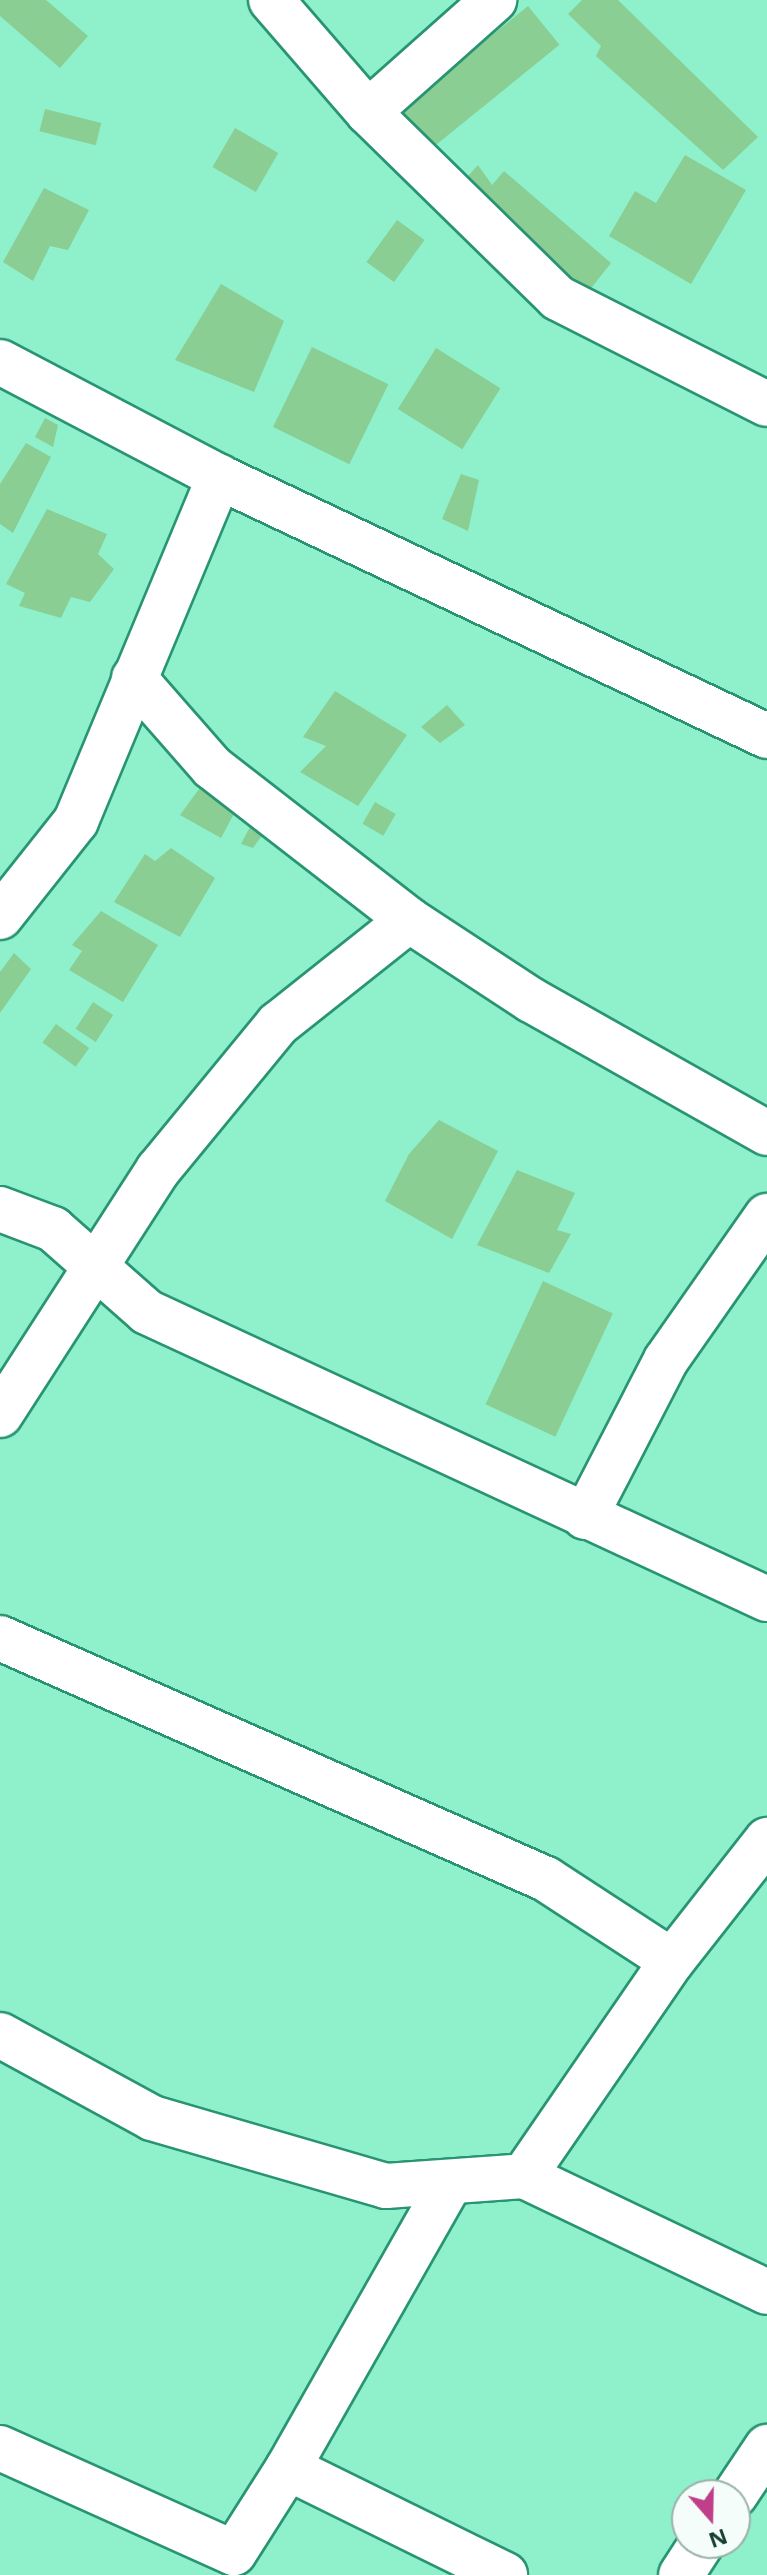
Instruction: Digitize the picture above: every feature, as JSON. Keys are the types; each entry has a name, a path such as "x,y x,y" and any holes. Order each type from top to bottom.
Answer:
{"street":[{"path":"271,0 368,112 558,298 767,404"},
{"path":"368,112 494,0"},
{"path":"0,362 219,477 767,736"},
{"path":"0,917 76,821 219,477"},
{"path":"134,678 212,767 409,920 531,1000 767,1133"},
{"path":"0,1415 158,1170 278,1024 409,920"},
{"path":"0,1209 53,1229 94,1271 147,1312 767,1599"},
{"path":"585,1517 666,1360 767,1216"},
{"path":"0,1638 546,1879 672,1961"},
{"path":"524,2176 672,1961 767,1840"},
{"path":"0,2035 152,2118 386,2186 448,2186 524,2176 767,2292"},
{"path":"0,2448 229,2564 288,2468 448,2186"},
{"path":"746,2479 767,2447"},
{"path":"288,2468 505,2575"}],"building":[{"path":"0,0 46,0 88,36 60,68 0,16"},
{"path":"582,0 618,0 758,137 723,170 596,56 601,46 568,14"},
{"path":"528,6 559,45 423,155 392,116"},
{"path":"45,109 101,123 96,145 39,131"},
{"path":"235,128 278,153 256,192 212,167"},
{"path":"685,155 746,190 691,284 609,236 635,191 656,203"},
{"path":"478,165 492,185 504,171 611,263 588,292 502,240 460,185"},
{"path":"44,188 89,210 68,250 50,246 33,281 3,262"},
{"path":"397,220 425,240 394,282 366,262"},
{"path":"221,284 284,321 254,392 175,360"},
{"path":"312,347 388,384 349,464 273,427"},
{"path":"436,348 500,388 462,449 398,409"},
{"path":"45,418 58,425 53,447 35,437"},
{"path":"26,443 51,457 13,533 0,524 0,484"},
{"path":"461,474 479,480 468,531 442,519"},
{"path":"47,509 107,534 98,554 114,569 90,602 71,597 61,618 19,606 25,593 6,584"},
{"path":"335,691 407,735 358,806 300,772 326,746 303,737"},
{"path":"447,705 465,725 440,743 421,727"},
{"path":"202,785 236,810 221,838 180,815"},
{"path":"375,802 396,814 383,836 362,824"},
{"path":"252,823 266,830 253,848 241,844"},
{"path":"171,848 215,878 180,937 114,902 145,854 155,861"},
{"path":"101,911 158,945 123,1002 69,970 82,951 72,945"},
{"path":"14,953 31,969 0,1013 0,972"},
{"path":"93,1002 113,1015 96,1042 76,1029"},
{"path":"56,1024 89,1048 76,1067 42,1043"},
{"path":"439,1120 498,1151 452,1239 385,1201 409,1154"},
{"path":"517,1170 575,1193 557,1230 571,1234 549,1273 477,1245"},
{"path":"543,1281 613,1314 555,1437 486,1404"}]}
